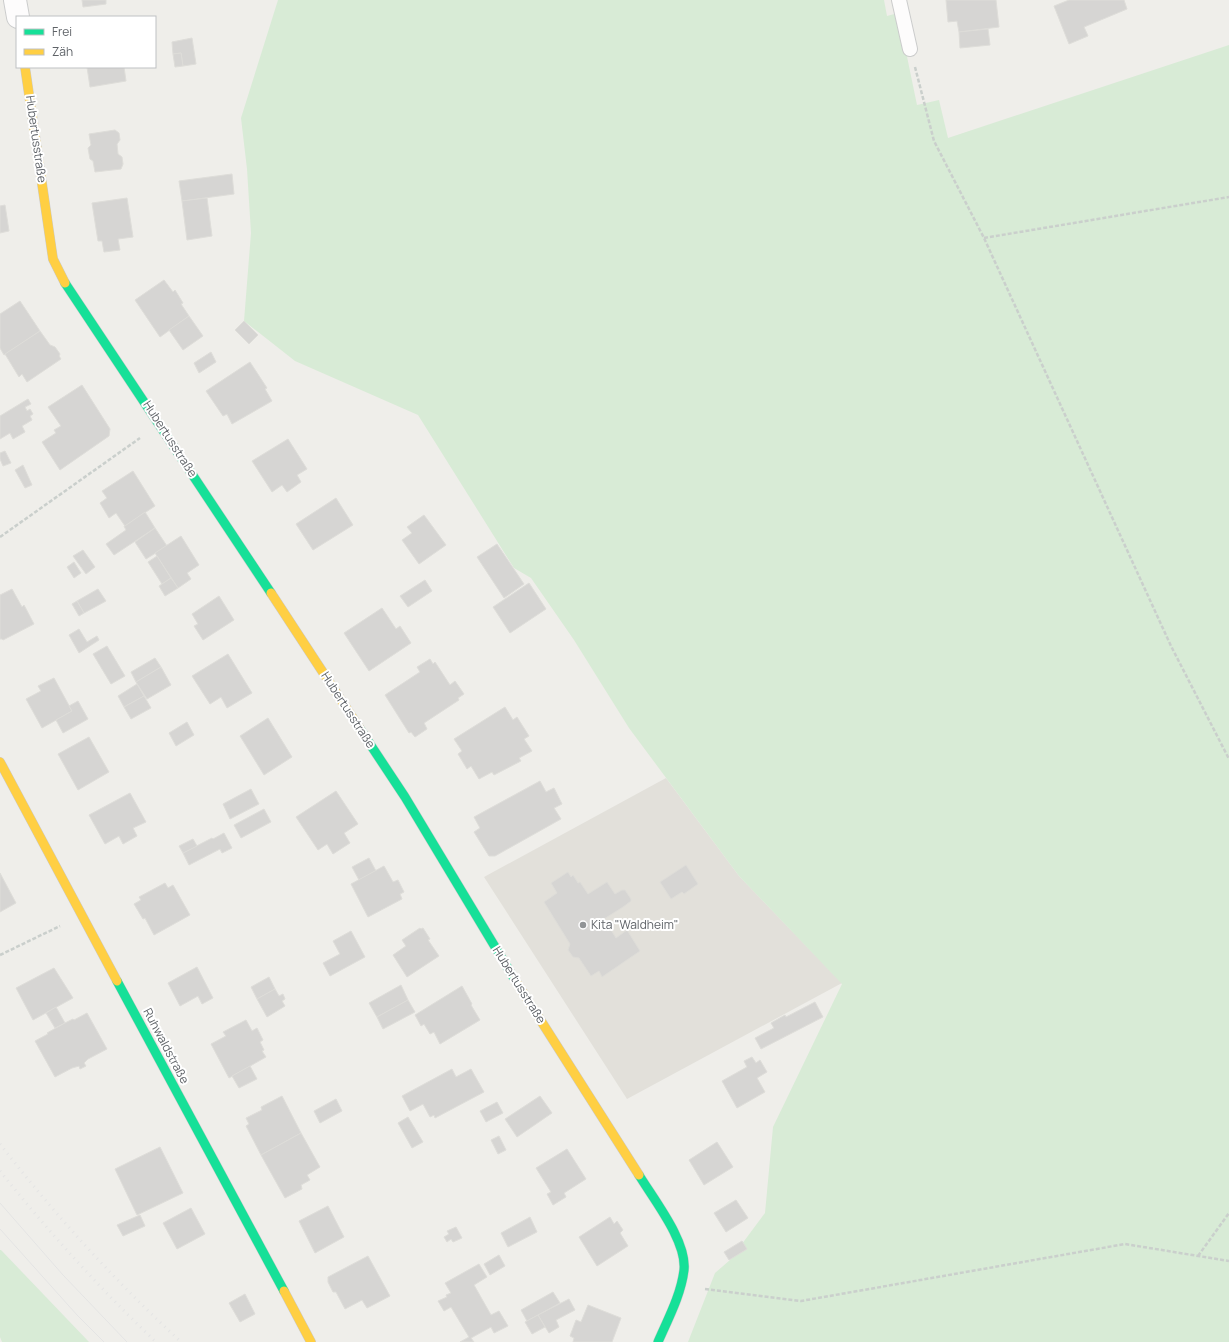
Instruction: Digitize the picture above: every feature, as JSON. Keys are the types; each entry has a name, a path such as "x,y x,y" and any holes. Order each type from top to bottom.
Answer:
{"street":[{"path":"15,0 18,16"},
{"name":"Hubertusstraße","path":"25,68 54,259 65,282 160,423 405,797 492,943 676,1234 684,1261 684,1274 681,1286 658,1342"},
{"name":"Ruhwaldstraße","path":"0,762 311,1342"}],"lane":[{"path":"899,0 910,49"}],"path":[{"path":"910,49 934,141 984,238 1171,646 1229,759"},
{"path":"984,238 1229,197"},
{"path":"0,537 160,423"},
{"path":"0,955 82,915"},
{"path":"1198,1256 1229,1213"},
{"path":"681,1286 801,1300 1125,1244 1229,1260"}],"shaded area":[{"path":"666,778 739,876 842,983 627,1099 484,877"}],"green space":[{"path":"278,0 884,0 887,16 898,13 917,105 939,100 948,138 1229,45 1229,1342 688,1342 715,1273 730,1260 765,1213 773,1127 842,984 739,876 629,728 574,640 531,578 514,568 418,415 295,361 244,321 251,233 247,169 241,118"},
{"path":"0,1250 89,1342 2,1342 0,1337"}],"building":[{"path":"82,0 106,0 106,4 83,7"},
{"path":"946,0 996,0 999,27 959,32 957,21 948,22"},
{"path":"1069,0 1124,0 1127,9 1084,27 1088,36 1069,44 1054,6"},
{"path":"988,29 990,45 960,48 959,32"},
{"path":"192,38 196,64 183,66 181,53 173,54 172,42"},
{"path":"181,53 183,66 175,67 173,54"},
{"path":"87,68 124,68 126,81 90,87"},
{"path":"115,130 119,133 120,140 117,144 118,154 122,157 123,164 121,169 95,172 88,148 91,145 89,134"},
{"path":"232,174 234,194 182,201 179,181"},
{"path":"127,198 133,237 118,239 120,250 104,252 102,241 98,241 92,203"},
{"path":"207,198 212,236 187,240 182,201"},
{"path":"5,205 9,231 0,233 0,206"},
{"path":"164,280 173,292 175,290 183,303 181,304 189,316 160,337 135,300"},
{"path":"20,301 40,331 4,355 0,348 0,314"},
{"path":"189,316 203,336 183,350 169,330"},
{"path":"244,321 258,335 249,344 235,330"},
{"path":"40,331 50,345 55,347 60,354 59,356 61,359 27,382 22,374 19,377 5,354"},
{"path":"211,352 216,362 199,373 194,363"},
{"path":"250,362 267,388 265,389 272,401 232,424 227,414 223,416 206,391"},
{"path":"82,385 110,429 109,436 60,470 42,442 56,433 54,430 61,426 48,407"},
{"path":"28,399 31,404 25,407 27,411 30,409 33,414 30,416 32,420 22,426 25,432 13,439 10,433 0,439 0,416"},
{"path":"288,439 307,469 297,475 301,482 287,492 282,485 272,492 252,461"},
{"path":"5,451 11,463 3,466 0,459 0,453"},
{"path":"23,465 32,485 25,488 15,470"},
{"path":"133,471 155,506 125,526 116,513 109,518 100,503 107,498 102,491"},
{"path":"336,498 353,525 313,550 296,524"},
{"path":"145,512 155,528 114,555 106,544 126,530 124,526"},
{"path":"424,515 446,545 419,564 402,540 412,533 407,527"},
{"path":"155,528 167,546 146,559 135,542"},
{"path":"181,536 199,565 187,573 191,579 178,588 155,553"},
{"path":"497,544 524,584 504,598 477,557"},
{"path":"83,550 95,567 86,574 73,556"},
{"path":"157,556 171,578 162,584 148,562"},
{"path":"74,562 81,573 74,578 67,567"},
{"path":"171,578 178,588 165,596 159,586"},
{"path":"425,580 432,591 408,607 400,596"},
{"path":"529,583 546,609 510,633 493,607"},
{"path":"12,589 22,607 24,605 34,624 3,640 0,639 0,595"},
{"path":"98,589 106,601 84,613 77,601"},
{"path":"219,596 234,620 203,640 194,626 198,624 192,614"},
{"path":"77,601 84,613 79,616 72,604"},
{"path":"382,608 396,629 400,626 411,643 369,671 344,633"},
{"path":"79,629 87,642 97,636 99,640 79,653 69,635"},
{"path":"107,646 125,676 111,684 93,654"},
{"path":"228,654 252,693 227,708 221,697 210,704 192,676"},
{"path":"155,658 161,667 136,682 131,672"},
{"path":"430,659 433,664 435,662 450,685 455,681 464,694 458,698 459,700 424,723 427,729 415,737 411,732 409,733 385,695 420,672 417,667"},
{"path":"161,667 171,685 147,699 136,682"},
{"path":"54,678 72,711 42,728 26,699 41,691 38,686"},
{"path":"137,684 144,696 124,707 118,696"},
{"path":"144,696 151,708 131,719 124,707"},
{"path":"78,701 88,719 63,733 56,720 72,711 69,706"},
{"path":"505,707 513,720 517,717 529,736 524,739 532,751 519,758 521,761 494,775 492,772 479,779 471,766 467,769 458,754 462,751 454,739"},
{"path":"268,718 292,757 264,775 240,736"},
{"path":"187,722 194,735 176,746 169,733"},
{"path":"89,737 109,772 78,790 58,754"},
{"path":"540,781 546,792 554,788 562,804 554,808 561,819 495,856 489,856 474,832 480,828 474,817"},
{"path":"251,789 259,804 230,819 223,804"},
{"path":"336,791 358,824 344,833 350,843 333,854 327,844 318,850 296,817"},
{"path":"130,793 146,822 133,828 137,836 123,844 119,836 105,844 89,815"},
{"path":"264,809 271,822 241,838 234,825"},
{"path":"224,833 232,848 222,853 220,849 189,865 183,853"},
{"path":"193,839 197,846 183,853 179,846"},
{"path":"369,858 376,871 359,880 352,867"},
{"path":"686,865 698,884 684,894 682,892 671,899 660,882"},
{"path":"384,866 393,882 398,880 404,892 400,894 402,899 368,917 351,884"},
{"name":"Kita \"Waldheim\"","path":"568,872 571,877 573,875 578,883 580,882 588,894 607,882 615,894 625,890 631,899 631,901 623,907 604,919 616,938 627,930 640,951 602,977 599,971 591,976 579,958 573,957 568,950 570,944 544,902 557,893 551,883"},
{"path":"0,873 16,903 0,912"},
{"path":"165,883 168,888 173,885 190,915 154,935 145,918 143,919 134,904 141,900 139,897"},
{"path":"420,928 423,928 430,939 428,940 439,956 407,977 393,955 406,946 402,940"},
{"path":"351,931 365,957 330,976 323,963 340,954 333,941"},
{"path":"197,967 213,998 202,1004 198,996 180,1006 168,983"},
{"path":"54,968 73,998 33,1020 16,988"},
{"path":"269,977 275,989 257,999 251,987"},
{"path":"401,985 408,1000 377,1017 369,1003"},
{"path":"462,986 480,1020 440,1044 434,1032 430,1034 424,1024 421,1026 415,1015"},
{"path":"275,989 279,996 283,994 285,999 282,1001 285,1006 267,1017 257,999"},
{"path":"408,1000 415,1012 383,1029 377,1017"},
{"path":"815,1002 823,1017 761,1049 755,1038 774,1028 771,1023"},
{"path":"56,1007 65,1023 55,1028 46,1013"},
{"path":"87,1013 107,1049 88,1059 84,1063 86,1066 80,1069 79,1066 72,1068 55,1077 35,1041 65,1023"},
{"path":"246,1020 252,1031 257,1028 263,1040 260,1042 264,1050 262,1051 266,1057 229,1078 211,1044 226,1036 223,1032"},
{"path":"752,1057 756,1063 760,1060 767,1072 757,1078 765,1092 737,1108 722,1081 747,1067 744,1061"},
{"path":"250,1066 257,1079 239,1088 232,1076"},
{"path":"452,1069 456,1077 471,1069 484,1092 435,1118 434,1115 430,1117 423,1104 410,1111 402,1096"},
{"path":"282,1096 301,1133 261,1155 246,1126 249,1124 246,1118 262,1110 261,1107"},
{"path":"540,1096 552,1113 517,1137 505,1119"},
{"path":"336,1099 342,1111 320,1123 314,1111"},
{"path":"497,1102 503,1113 486,1122 480,1111"},
{"path":"408,1117 423,1142 412,1148 398,1123"},
{"path":"301,1133 320,1167 307,1175 310,1180 301,1185 302,1189 285,1198 261,1155"},
{"path":"499,1136 506,1150 498,1154 491,1140"},
{"path":"717,1142 733,1167 704,1185 689,1160"},
{"path":"160,1147 183,1193 137,1215 115,1169"},
{"path":"567,1149 586,1179 564,1193 566,1197 553,1205 547,1194 551,1192 536,1168"},
{"path":"736,1200 748,1218 726,1232 714,1213"},
{"path":"328,1206 344,1237 315,1253 299,1221"},
{"path":"191,1208 205,1234 177,1249 163,1223"},
{"path":"140,1215 145,1226 123,1236 117,1225"},
{"path":"530,1217 537,1232 508,1247 501,1233"},
{"path":"610,1217 614,1224 617,1221 623,1230 620,1233 628,1246 597,1266 579,1237"},
{"path":"456,1227 462,1238 453,1242 451,1239 447,1242 444,1237 449,1234 447,1231"},
{"path":"742,1241 747,1249 729,1260 724,1252"},
{"path":"499,1255 505,1266 490,1275 484,1264"},
{"path":"368,1256 390,1296 367,1308 362,1300 345,1309 336,1292 333,1292 328,1282 328,1277"},
{"path":"479,1264 487,1277 474,1285 491,1315 499,1311 508,1326 494,1333 491,1327 471,1338 474,1342 460,1342 469,1337 451,1307 444,1311 438,1301 447,1297 446,1295 451,1293 445,1283"},
{"path":"553,1292 560,1303 527,1321 521,1310"},
{"path":"245,1294 255,1314 240,1322 229,1303"},
{"path":"569,1299 575,1310 556,1320 559,1327 549,1333 538,1315"},
{"path":"588,1305 621,1318 612,1342 573,1342 574,1338 570,1336 576,1320 581,1322"},
{"path":"538,1315 545,1327 532,1334 525,1322"}],"tram line":[{"path":"0,1203 63,1275 127,1342"},
{"path":"0,1229 77,1315 104,1342"}],"railway":[{"path":"0,1144 86,1247 181,1342"},
{"path":"0,1171 75,1259 156,1342"}],"traffic: fast":[{"path":"65,283 271,593"},
{"path":"360,729 405,797 515,980"},
{"path":"117,981 284,1291"},
{"path":"639,1175 661,1208 675,1234 684,1259 684,1270 680,1289 674,1307 658,1342"}],"traffic: slow":[{"path":"25,68 53,259 65,283"},
{"path":"271,593 360,729"},
{"path":"0,762 117,981"},
{"path":"515,980 639,1175"},
{"path":"284,1291 311,1342"}],"place":[{"name":"Kita \"Waldheim\"","path":"583,925"}]}
